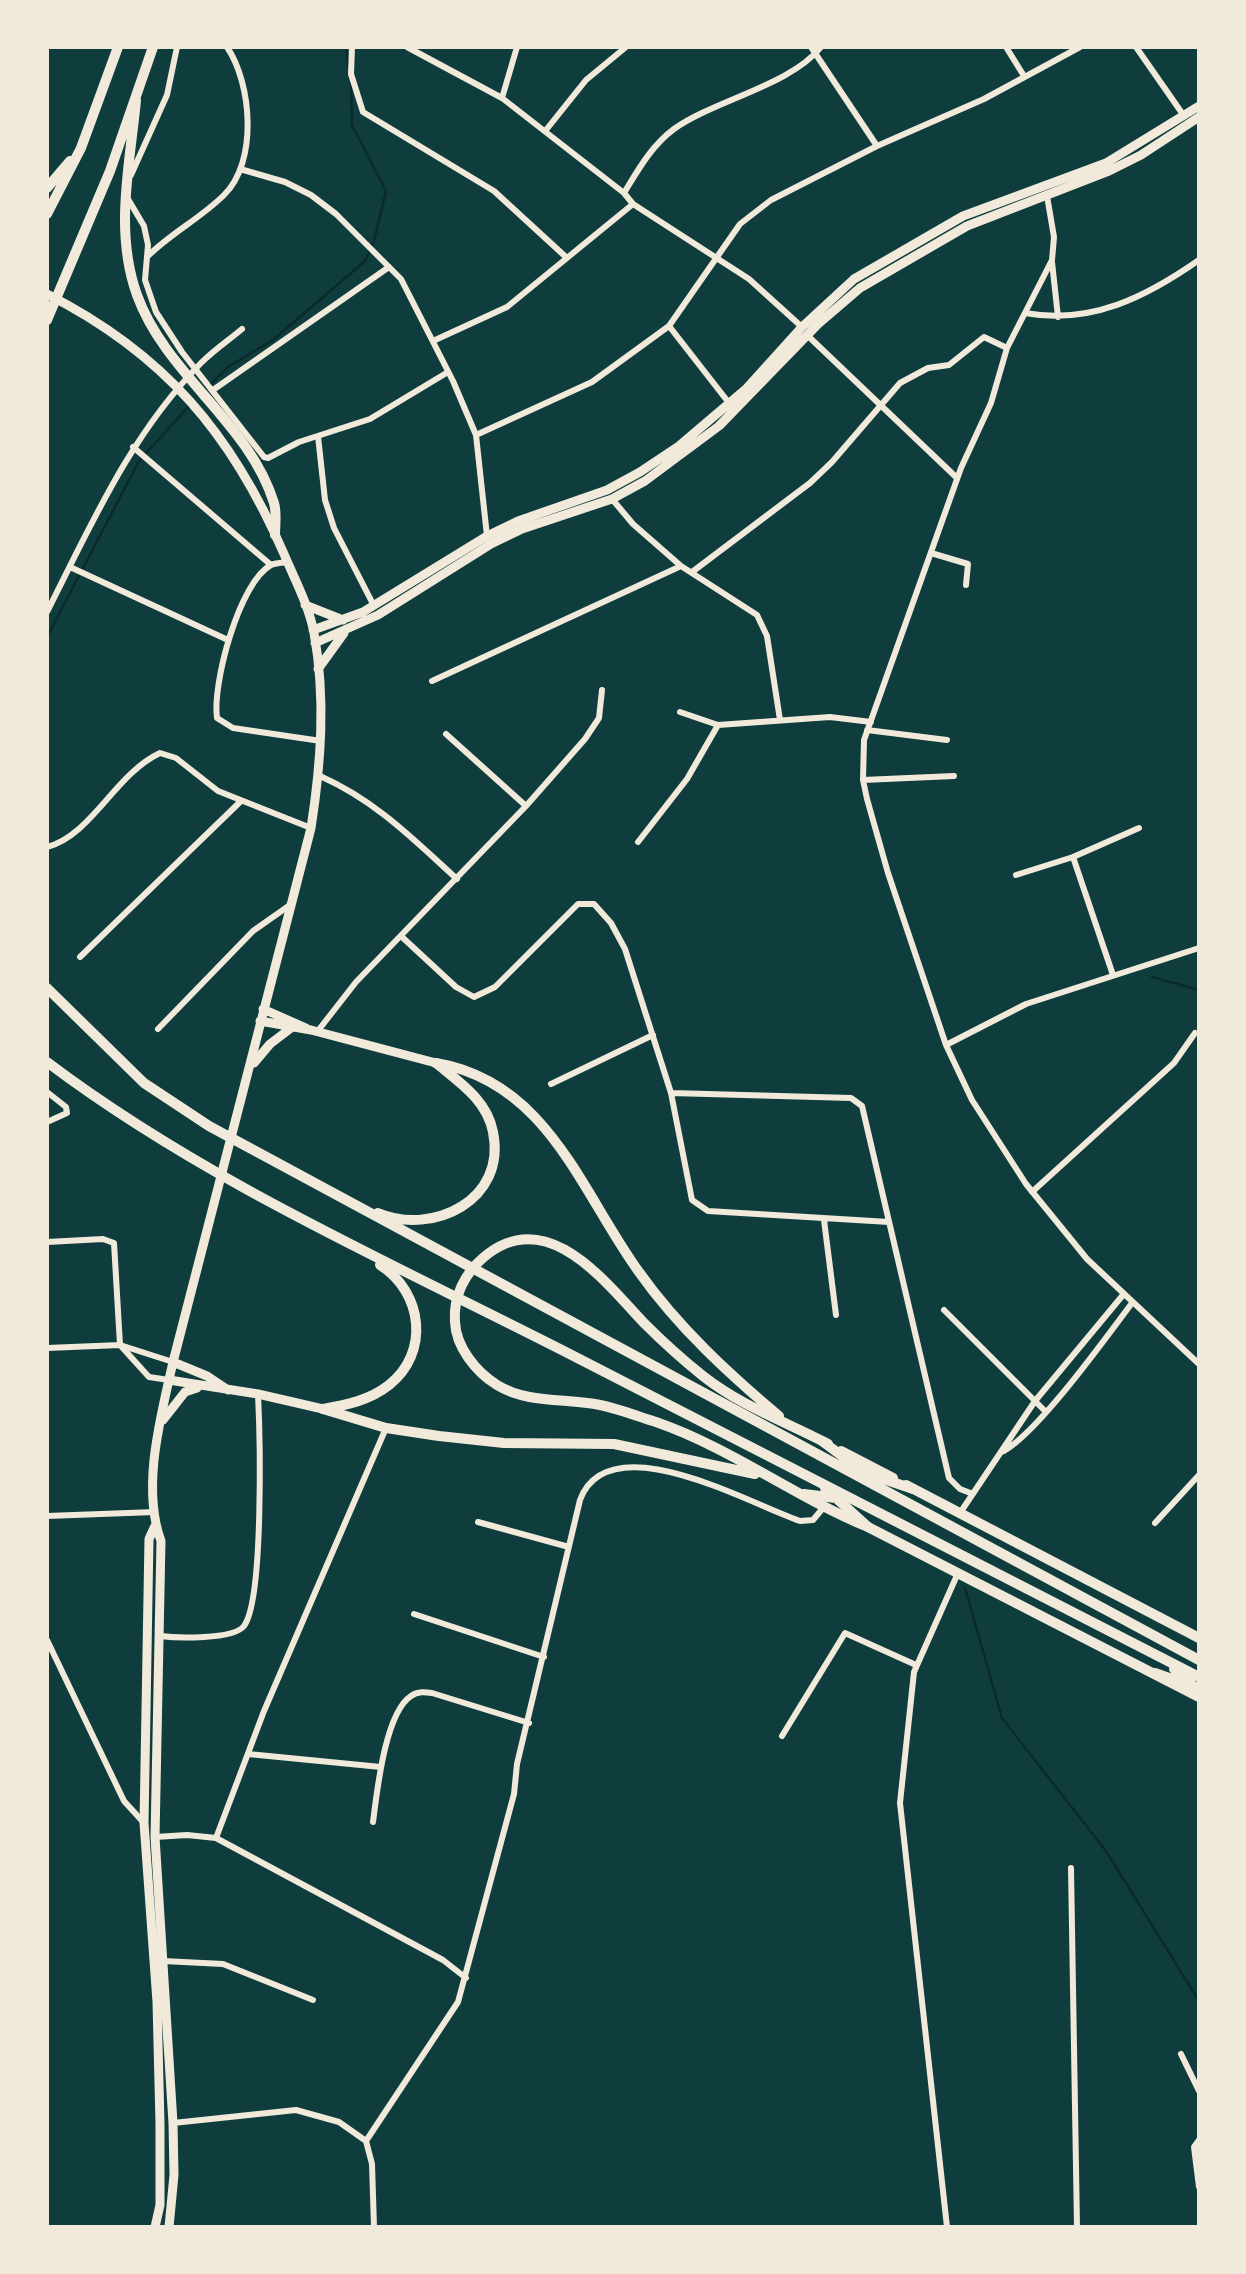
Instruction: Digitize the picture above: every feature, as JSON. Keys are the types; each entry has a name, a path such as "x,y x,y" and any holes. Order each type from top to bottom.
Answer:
{"highway":[{"path":"49,213 81,148 118,47"},
{"path":"47,320 136,100 153,47"},
{"path":"136,100 126,191 126,250 137,295 155,332 178,366 232,430 274,503 275,535"},
{"path":"47,188 81,148"},
{"path":"47,978 75,1016"},
{"path":"47,988 135,1076 179,1108 325,1191 1199,1660"},
{"path":"47,1062 112,1110 184,1155 318,1227 874,1508 1162,1658 1197,1685"},
{"path":"325,1191 386,1216 417,1222 448,1215 483,1187 494,1148 488,1118 473,1093 436,1063"},
{"path":"318,1227 390,1271 411,1301 417,1327 414,1352 398,1377 374,1395 323,1409"},
{"path":"822,1441 906,1503"},
{"path":"823,1458 913,1489"},
{"path":"809,1475 868,1527"},
{"path":"804,1494 837,1498 874,1508"},
{"path":"1155,1673 1197,1685"}],"main road":[{"path":"315,643 345,631 491,544 522,529 612,499 645,481 719,426 854,279 963,216 1106,163 1199,107"},
{"path":"313,630 342,620 365,617 374,606 486,536 518,521 607,490 640,472 679,446 805,331 860,288 967,226 1070,189 1141,155 1199,117"},
{"path":"854,279 860,288"},
{"path":"47,294 104,326 187,396 226,443 264,510 305,605 313,630 318,669 320,776 311,828 173,1362 160,1425 153,1488 155,1525 161,1541 155,1837 173,2123 174,2175 169,2227"},
{"path":"305,605 342,620"},
{"path":"318,669 345,631"},
{"path":"263,1009 314,1031"},
{"path":"260,1021 314,1031 452,1065 508,1093 560,1144 639,1273 669,1310 704,1349 788,1423"},
{"path":"251,1068 270,1044 291,1028"},
{"path":"1199,1638 788,1423 760,1412 705,1378 656,1335 581,1258 545,1242 510,1243 483,1258 463,1283 454,1314 464,1352 485,1377 511,1392 624,1411 681,1431 804,1494 823,1508 868,1527 1199,1697"},
{"path":"173,1362 207,1376 229,1391"},
{"path":"169,1380 323,1409 386,1428 504,1443 614,1444 714,1463 772,1478"},
{"path":"160,1425 180,1397 200,1387"},
{"path":"155,1525 149,1539 144,1823 157,2002 160,2205 155,2227"}],"street":[{"path":"177,47 160,114 126,191 144,226 148,256 145,280 156,312 182,352 264,457 370,419 448,372"},
{"path":"148,256 167,237 224,196 240,169 247,135 247,110 241,74 227,47"},
{"path":"352,47 351,74 363,112 494,191 567,258"},
{"path":"407,47 502,98 624,193 633,204 749,279 957,478"},
{"path":"502,98 517,47"},
{"path":"546,130 586,80 626,47"},
{"path":"1006,47 1024,76"},
{"path":"476,435 592,382 669,326 740,224 754,212 877,146 973,104 1080,47"},
{"path":"1136,47 1184,117"},
{"path":"624,193 646,157 675,129 803,64 816,49 877,146"},
{"path":"240,169 285,183 311,195 336,214 389,267 416,304 476,435 486,536"},
{"path":"1047,196 1054,237 1052,260 1058,317"},
{"path":"433,341 507,307 633,204"},
{"path":"1052,260 1007,348 991,403 957,478 867,730 863,780 888,873 946,1045 972,1100 1032,1192 1087,1259 1199,1364"},
{"path":"1025,313 1058,317 1090,314 1125,304 1160,286 1199,260"},
{"path":"212,388 389,267"},
{"path":"669,326 729,403"},
{"path":"47,611 85,531 133,447 201,362 242,328"},
{"path":"692,572 832,463 900,383 928,368 949,365 984,337 1007,348"},
{"path":"318,436 328,509 374,606"},
{"path":"133,447 271,565"},
{"path":"612,499 633,524 681,566 757,615 767,636 780,720"},
{"path":"931,553 968,564 966,585"},
{"path":"287,562 271,565 253,587 228,640 222,662 217,718 233,728 321,741"},
{"path":"432,681 681,566"},
{"path":"70,567 228,640"},
{"path":"314,1031 356,982 457,880 585,739 599,718 602,690"},
{"path":"680,712 718,724 830,717 871,722"},
{"path":"638,842 687,779 718,724"},
{"path":"867,730 947,740"},
{"path":"446,734 526,806"},
{"path":"47,847 68,839 137,766 160,753 176,758 218,791 240,802 311,828"},
{"path":"320,776 354,792 378,808 457,880"},
{"path":"863,780 954,776"},
{"path":"80,957 240,802"},
{"path":"1016,875 1073,857 1139,828"},
{"path":"1073,857 1113,975"},
{"path":"402,937 456,987 474,997 495,987 578,904 594,904 620,936 671,1093 688,1192 700,1207 708,1211 889,1222"},
{"path":"159,1028 253,931 290,905"},
{"path":"946,1045 1026,1004 1199,948"},
{"path":"1032,1192 1174,1063 1195,1033"},
{"path":"551,1084 653,1035"},
{"path":"47,1092 66,1107 66,1113 47,1122"},
{"path":"671,1093 857,1101 862,1106 949,1478 960,1489 973,1493"},
{"path":"824,1220 836,1315"},
{"path":"47,1242 103,1239 114,1243 120,1345 149,1377 169,1380"},
{"path":"960,1513 1035,1401 1123,1295"},
{"path":"1002,1452 1014,1446 1045,1411 1132,1303"},
{"path":"944,1310 1045,1411"},
{"path":"47,1348 120,1345 173,1362"},
{"path":"160,1636 229,1634 244,1626 256,1577 258,1395"},
{"path":"216,1838 248,1754 386,1428"},
{"path":"366,2141 376,2122 447,2022 466,1978 512,1802 517,1764 584,1489 595,1477 619,1469 645,1469 696,1479 800,1521 813,1520 823,1508"},
{"path":"1155,1524 1199,1475"},
{"path":"47,1516 155,1512"},
{"path":"478,1522 569,1547"},
{"path":"947,2227 900,1803 904,1745 916,1665 958,1573"},
{"path":"414,1614 544,1657"},
{"path":"782,1736 845,1633 916,1665"},
{"path":"47,1640 124,1801 144,1823"},
{"path":"373,1822 381,1767 397,1711 410,1696 421,1692 508,1714 529,1723"},
{"path":"248,1754 381,1767"},
{"path":"155,1837 187,1835 216,1838 443,1960 466,1978"},
{"path":"1071,1868 1077,2227"},
{"path":"163,1961 223,1964 313,2000"},
{"path":"1181,2054 1199,2091"},
{"path":"173,2123 296,2110 339,2122 366,2141 372,2164 374,2227"},
{"path":"1199,2140 1194,2147 1199,2187"}],"waterway":[{"path":"346,47 348,66"},
{"path":"204,391 228,367 274,339 365,261 374,241 386,191 352,125 351,83"},
{"path":"47,637 139,461 189,406"},
{"path":"1152,977 1199,990"},
{"path":"965,1588 1002,1718 1106,1851 1199,2001"}]}
